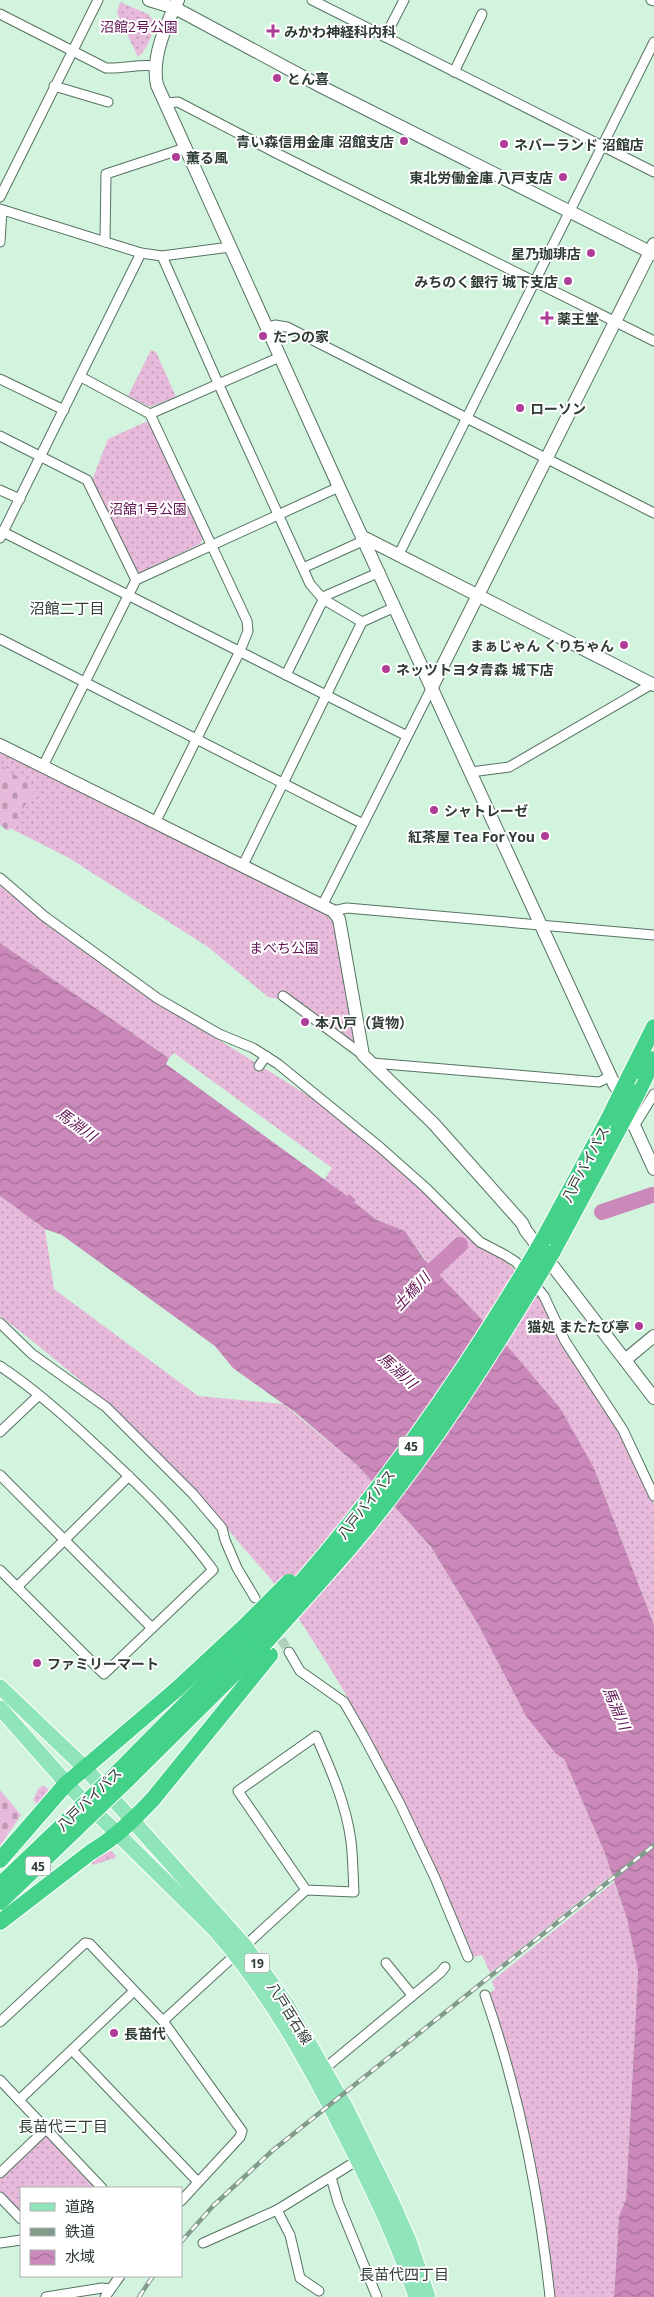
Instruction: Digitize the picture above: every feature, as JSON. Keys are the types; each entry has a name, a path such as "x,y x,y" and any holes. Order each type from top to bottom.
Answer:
{"highway":[{"name":"八戸バイパス","path":"259,1639 322,1592 357,1538 446,1421 510,1323 547,1246 613,1125 630,1075 654,1027"},
{"name":"八戸バイパス","path":"613,1125 646,1093 654,1059"},
{"name":"八戸バイパス","path":"0,1902 72,1825 259,1639 360,1513 447,1396 547,1246"},
{"path":"0,1860 84,1767 177,1689 259,1639"},
{"path":"0,1922 118,1833 153,1799 259,1639"},
{"name":"八戸バイパス","path":"0,1884 72,1825"}],"main road":[{"name":"八戸百石線","path":"0,1687 84,1767 132,1820 287,2005 324,2069 391,2200 409,2241 428,2297"},
{"name":"八戸百石線","path":"0,1708 67,1784 200,1914 240,1950 300,2048 374,2191 416,2297"}],"street":[{"path":"0,197 98,0"},
{"path":"149,0 173,3 324,88 570,212 653,250 546,458 363,824 327,909"},
{"path":"312,0 654,172"},
{"path":"385,37 404,0"},
{"path":"173,3 155,66 158,85 165,103 339,487 380,572 613,1081 599,1082 367,1059"},
{"path":"0,14 106,68 121,68 138,64 155,66"},
{"path":"454,72 482,14"},
{"path":"398,556 468,419 654,42"},
{"path":"54,86 108,102"},
{"path":"165,103 178,102 278,154 654,341"},
{"path":"105,242 106,174 185,148"},
{"path":"0,242 1,210 141,254 162,256 230,247"},
{"path":"141,254 2,535 129,595 408,736"},
{"path":"162,256 310,584 323,599 362,622"},
{"path":"267,327 275,324 287,327 654,513"},
{"path":"150,414 280,356"},
{"path":"81,377 150,414 247,621 248,631 240,651 155,823"},
{"path":"0,379 64,410"},
{"path":"0,436 87,480 136,580"},
{"path":"43,766 136,580 339,487"},
{"path":"0,490 20,499"},
{"path":"364,539 653,684"},
{"path":"303,568 364,539"},
{"path":"286,675 325,596 380,572"},
{"path":"242,866 362,622 395,607"},
{"path":"0,639 363,824"},
{"path":"471,772 509,767 653,684"},
{"path":"0,745 327,909 338,919 367,1059"},
{"path":"0,878 59,927 157,998 197,1023 253,1048 266,1056 381,1148 426,1188 480,1242 505,1254 516,1262 544,1296 565,1341 623,1430 654,1496"},
{"path":"327,909 347,908 654,935"},
{"path":"283,996 367,1059 434,1124 522,1223 526,1232 653,1395"},
{"path":"259,1066 266,1056"},
{"path":"646,1093 633,1123 654,1169"},
{"path":"0,1323 32,1354 106,1407 193,1494 222,1528 236,1568 255,1598"},
{"path":"625,1360 654,1336"},
{"path":"0,1366 67,1418 129,1476 162,1509 213,1570 104,1674 0,1570"},
{"path":"0,1432 39,1395"},
{"path":"0,1475 152,1628"},
{"path":"18,1587 129,1476"},
{"path":"289,1652 300,1671 344,1702 400,1804 428,1861 468,1957"},
{"path":"163,2021 306,1890 354,1892 351,1842 343,1806 333,1774 316,1736 238,1791 306,1890"},
{"path":"0,2022 85,1943 90,1944 163,2021 242,2131 240,2138 182,2200"},
{"path":"386,1963 412,1995"},
{"path":"324,2069 445,1967"},
{"path":"19,2100 134,1991"},
{"path":"485,1995 501,2038 527,2147 550,2297"},
{"path":"72,2050 198,2182"},
{"path":"0,2080 101,2187"},
{"path":"0,2173 46,2129"},
{"path":"203,2243 277,2210 358,2160"},
{"path":"331,2178 338,2202 375,2293 367,2297"},
{"path":"0,2197 20,2218"},
{"path":"277,2210 290,2236 300,2278 319,2291"},
{"path":"0,2244 20,2240"},
{"path":"46,2297 102,2288 108,2293 119,2277"}],"green space":[{"name":"沼館2号公園","path":"120,2 148,14 153,20 150,40 138,57 117,13"},
{"path":"151,350 156,352 176,397 150,407 128,396"},
{"name":"沼舘1号公園","path":"150,420 204,536 200,544 139,573 135,572 92,480 108,439"},
{"name":"まべち公園","path":"0,752 327,915 333,923 357,1039 350,1043 283,1000 268,997 208,947 69,858 0,823"},
{"path":"0,765 36,789 8,831 0,825"},
{"path":"0,882 78,947 155,1000 320,1103 424,1190 479,1246 503,1259 512,1267 540,1299 620,1431 654,1504 654,1625 594,1468 509,1348 432,1269 405,1231 377,1220 354,1202 356,1200 349,1195 347,1197 324,1180 332,1168 174,1053 169,1058 0,943"},
{"path":"0,1196 45,1229 54,1289 198,1396 283,1404 358,1466 431,1547 556,1754 564,1759 604,1851 612,1875 490,1973 482,1955 474,1957 408,1812 359,1717 332,1671 273,1582 214,1513 157,1452 97,1395 0,1316"},
{"path":"45,1786 49,1791 38,1805 33,1800 38,1789"},
{"path":"0,1790 21,1815 0,1846"},
{"path":"111,1851 116,1856 115,1858 93,1865 90,1861 99,1854"},
{"path":"614,1882 627,1919 638,1971 626,2199 619,2216 614,2297 554,2297 521,2103 504,2038 488,1993 495,1990 492,1981"},
{"path":"45,2134 95,2187 20,2187 20,2213 0,2192 0,2178"}],"water":[{"name":"馬淵川","path":"0,943 169,1058 166,1064 347,1196 349,1194 356,1200 354,1202 377,1220 405,1231 424,1259 509,1348 560,1408 594,1468 654,1625 654,2297 614,2297 619,2216 626,2199 638,1971 627,1919 604,1851 564,1759 556,1754 526,1716 479,1626 431,1547 358,1466 296,1413 233,1368 215,1346 62,1235 45,1229 0,1196"}],"pier":[{"path":"654,1843 654,1847 611,1881 610,1878"}],"waterway":[{"name":"土橋川","path":"602,1212 652,1195"},
{"name":"土橋川","path":"418,1284 460,1245"}],"tunnel":[{"path":"274,1628 289,1652"}],"railway":[{"path":"182,2241 213,2206 272,2151 654,1845"},
{"path":"139,2297 152,2277"}],"place":[{"name":"みかわ神経科内科","path":"273,31"},
{"name":"とん喜","path":"277,78"},
{"name":"青い森信用金庫 沼館支店","path":"404,141"},
{"name":"ネバーランド 沼館店","path":"504,144"},
{"name":"薫る風","path":"176,157"},
{"name":"東北労働金庫 八戸支店","path":"563,177"},
{"name":"星乃珈琲店","path":"591,253"},
{"name":"みちのく銀行 城下支店","path":"568,281"},
{"name":"薬王堂","path":"547,318"},
{"name":"たつの家","path":"263,336"},
{"name":"ローソン","path":"520,408"},
{"name":"まぁじゃん くりちゃん","path":"624,645"},
{"name":"ネッツトヨタ青森 城下店","path":"386,669"},
{"name":"シャトレーゼ","path":"434,810"},
{"name":"紅茶屋 Tea For You","path":"545,836"},
{"name":"本八戸（貨物）","path":"305,1022"},
{"name":"猫処 またたび亭","path":"639,1326"},
{"name":"ファミリーマート","path":"37,1663"},
{"name":"長苗代","path":"114,2033"}],"district":[{"name":"沼館二丁目","path":"67,608"},
{"name":"長苗代三丁目","path":"63,2126"},
{"name":"長苗代四丁目","path":"404,2274"}]}
